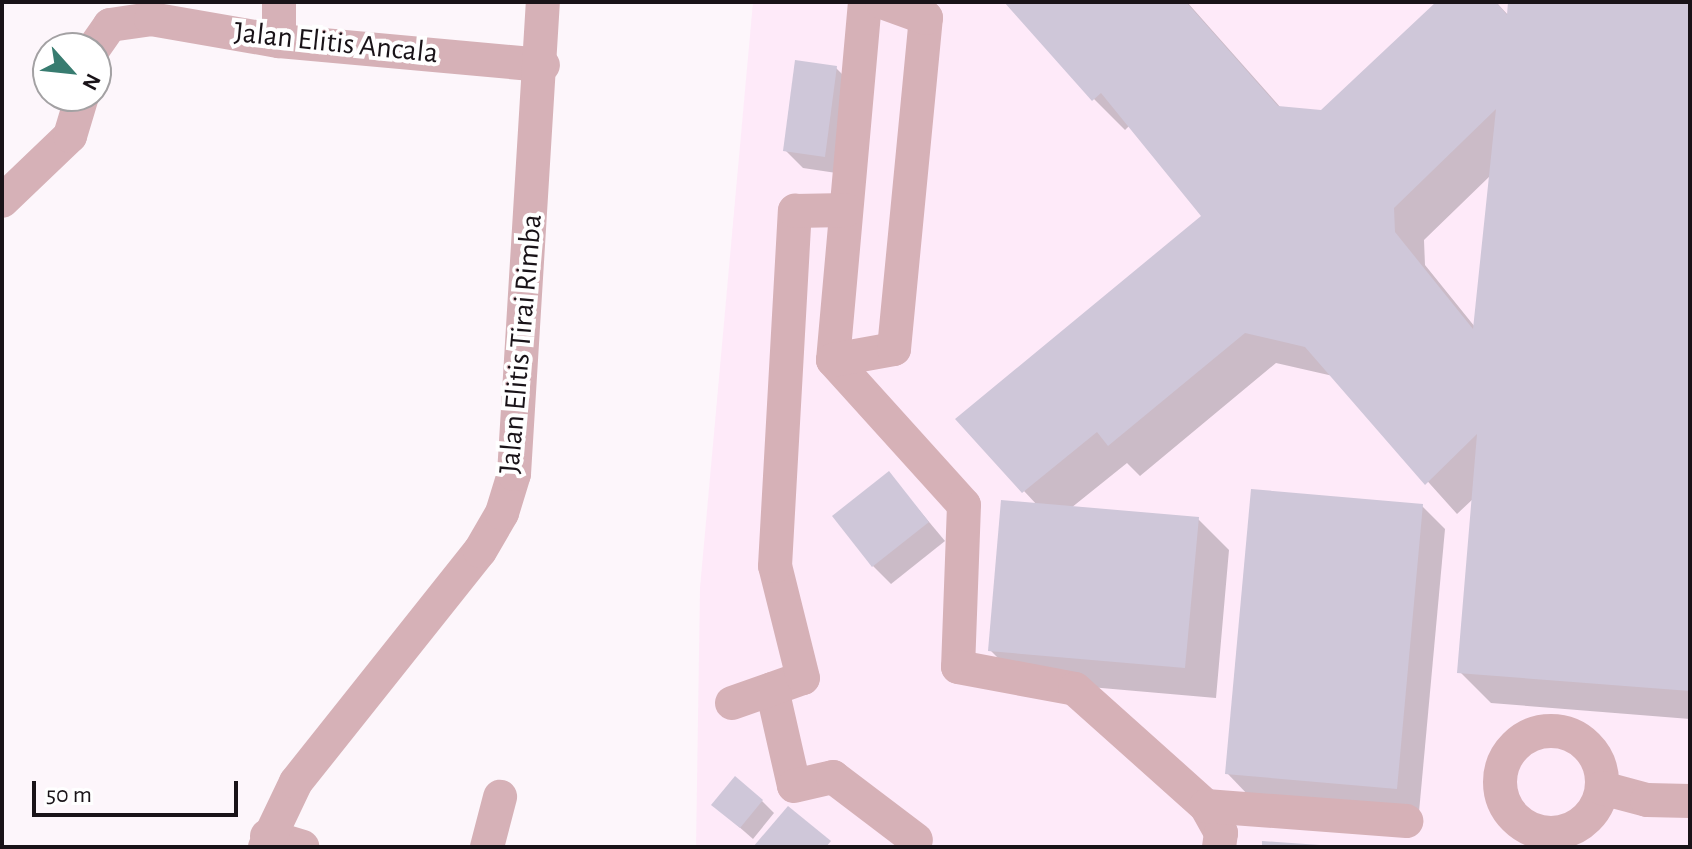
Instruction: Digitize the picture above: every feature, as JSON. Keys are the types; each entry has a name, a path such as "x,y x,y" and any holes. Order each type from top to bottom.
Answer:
{"street":[{"path":"279,2 279,41"},
{"name":"Jalan Elitis Tirai Rimba","path":"266,842 296,782 480,551 502,513 514,474 543,65 543,2"},
{"path":"865,2 833,360 964,505 958,667 1075,689 1206,806 1221,833 1219,847"},
{"path":"833,360 894,349 926,18 882,2"},
{"name":"Jalan Elitis Ancala","path":"105,32 110,25 128,20 279,41 543,65"},
{"path":"2,201 70,136 77,112"},
{"path":"732,703 803,678 775,566 795,211 846,210"},
{"path":"772,689 794,786 833,777 916,840"},
{"path":"1602,788 1647,800 1690,801"},
{"path":"487,847 500,797"},
{"path":"1206,806 1406,821"},
{"path":"266,842 302,847"}],"shaded area":[{"path":"753,2 1690,2 1690,847 696,847 700,588"}],"building":[{"path":"1004,2 1186,2 1278,106 1321,110 1436,2 1496,2 1507,15 1508,2 1690,2 1690,691 1457,673 1477,434 1425,485 1305,347 1245,333 1108,446 1097,432 1022,493 955,419 1201,216 1101,93 1092,101","holes":["1496,109 1473,329 1395,232 1394,208"]},
{"path":"795,60 837,66 825,157 783,151"},
{"path":"889,471 929,522 872,567 832,516"},
{"path":"1251,489 1423,504 1397,789 1225,774"},
{"path":"1001,500 1199,517 1185,668 988,651"},
{"path":"735,776 763,800 740,828 711,805"},
{"path":"788,806 831,841 826,847 753,847"},
{"path":"1262,841 1320,845 1320,847 1262,847"}]}
